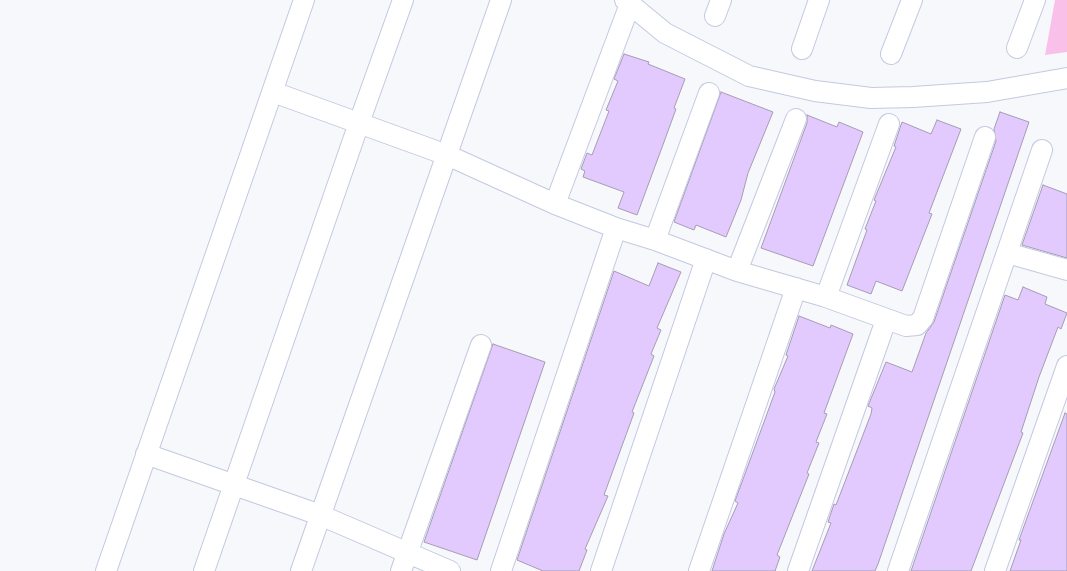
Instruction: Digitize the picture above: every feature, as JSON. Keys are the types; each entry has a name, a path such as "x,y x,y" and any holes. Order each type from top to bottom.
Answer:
{"street":[{"path":"106,571 304,0"},
{"path":"204,571 358,123 403,0"},
{"path":"301,571 501,0"},
{"path":"802,49 819,0"},
{"path":"891,54 912,0"},
{"path":"1017,48 1035,0"},
{"path":"555,204 627,2 665,33 749,76 815,91 870,98 913,97 987,92 1067,78"},
{"path":"273,92 447,155 555,204 616,228 655,240 737,271 826,297 906,326 917,324 923,318 985,137"},
{"path":"655,240 709,93"},
{"path":"737,271 796,119"},
{"path":"826,297 890,124"},
{"path":"898,571 1042,150"},
{"path":"501,571 616,228"},
{"path":"1007,253 1067,270"},
{"path":"601,571 706,259"},
{"path":"698,571 796,288"},
{"path":"798,571 886,320"},
{"path":"404,562 481,345"},
{"path":"995,571 1067,366"},
{"path":"146,454 320,515 404,562 450,571"}],"shaded area":[{"path":"1055,0 1067,0 1067,52 1045,55"}],"building":[{"path":"624,54 649,62 648,64 685,79 637,215 618,208 624,192 583,177 585,171 581,169 587,153 592,155 609,111 606,110 618,81 614,79"},
{"path":"721,92 773,112 748,173 741,200 726,237 696,225 694,230 674,222"},
{"path":"1000,112 1029,122 878,564 875,571 812,571 831,523 828,522 834,504 836,505 871,414 872,408 868,406 886,362 912,372 926,333 934,322 996,141 994,129"},
{"path":"807,115 837,127 839,122 863,132 813,266 761,248 807,123"},
{"path":"937,120 961,129 929,213 932,214 902,291 876,281 871,294 847,285 867,230 865,229 876,201 874,200 896,147 894,146 902,122 931,134"},
{"path":"1043,185 1067,194 1067,258 1022,245"},
{"path":"658,263 681,272 657,328 661,330 651,354 654,356 632,412 634,413 604,495 608,496 585,549 587,550 579,571 543,571 517,560 614,271 649,286"},
{"path":"1023,287 1047,297 1045,304 1067,313 1061,329 1058,327 1039,377 1021,432 1023,433 971,571 911,571 1005,295 1018,300"},
{"path":"799,316 830,328 831,325 853,334 824,413 827,414 816,442 819,443 807,473 809,474 777,555 780,557 775,571 712,571 724,534 738,503 735,501 775,392 774,389 788,356 786,355"},
{"path":"493,344 545,362 477,560 424,542"},
{"path":"1065,413 1067,414 1067,571 1010,571 1021,540 1019,540"}]}
